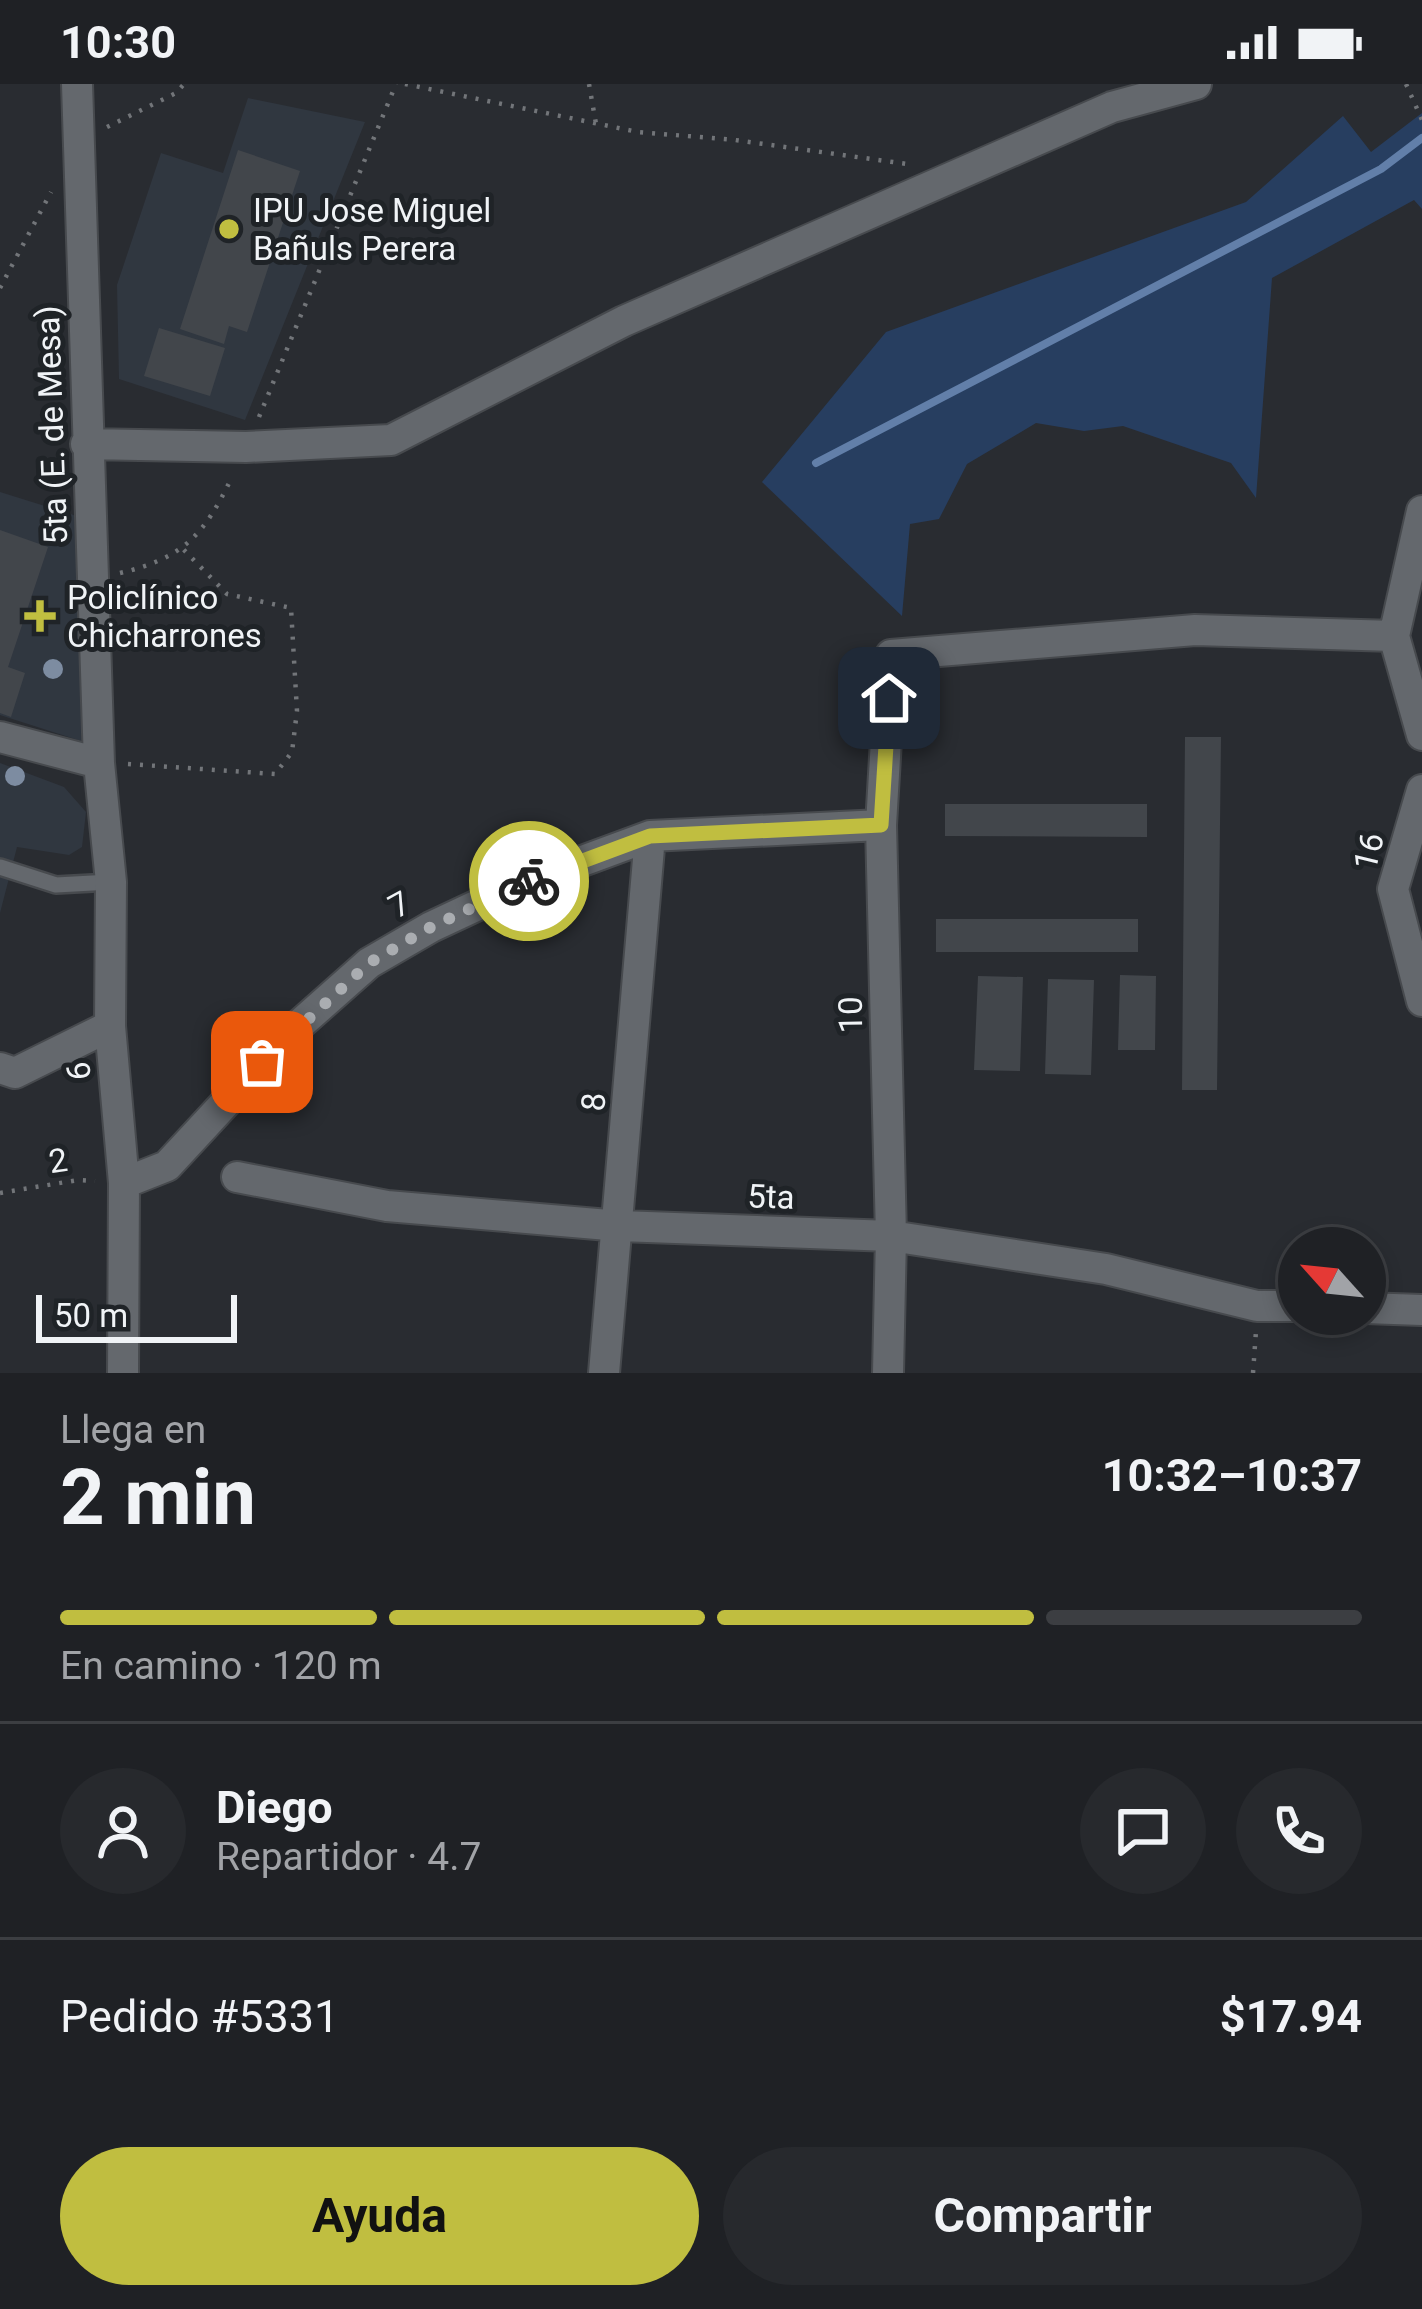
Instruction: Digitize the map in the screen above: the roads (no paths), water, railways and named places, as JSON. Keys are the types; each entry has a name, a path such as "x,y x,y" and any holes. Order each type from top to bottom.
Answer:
{"street":[{"name":"5ta (E. de Mesa)","path":"77,84 99,763"},
{"path":"86,445 246,447 391,440 623,321 1112,107 1196,84"},
{"path":"1422,511 1394,637 1422,735"},
{"name":"10","path":"888,1373 891,1236 881,825 891,656 1195,630 1394,637"},
{"path":"0,737 99,763"},
{"name":"6","path":"99,763 111,882 110,1026 124,1184 122,1373"},
{"name":"16","path":"1422,790 1393,889 1422,1001"},
{"name":"7","path":"124,1184 167,1166 276,1048 369,963 431,927 531,880 650,836 881,825"},
{"name":"8","path":"604,1373 650,836"},
{"path":"0,1068 15,1073 110,1026"},
{"name":"5ta","path":"237,1177 387,1206 620,1226 891,1236 1106,1269 1257,1306 1278,1306"},
{"path":"1386,1309 1422,1310"}],"lane":[{"path":"0,867 56,885 111,882"}],"waterway":[{"path":"816,463 1381,169 1422,138"}],"place":[{"name":"IPU Jose Miguel Bañuls Perera","path":"229,229"},
{"name":"Policlínico Chicharrones","path":"40,616"}]}
